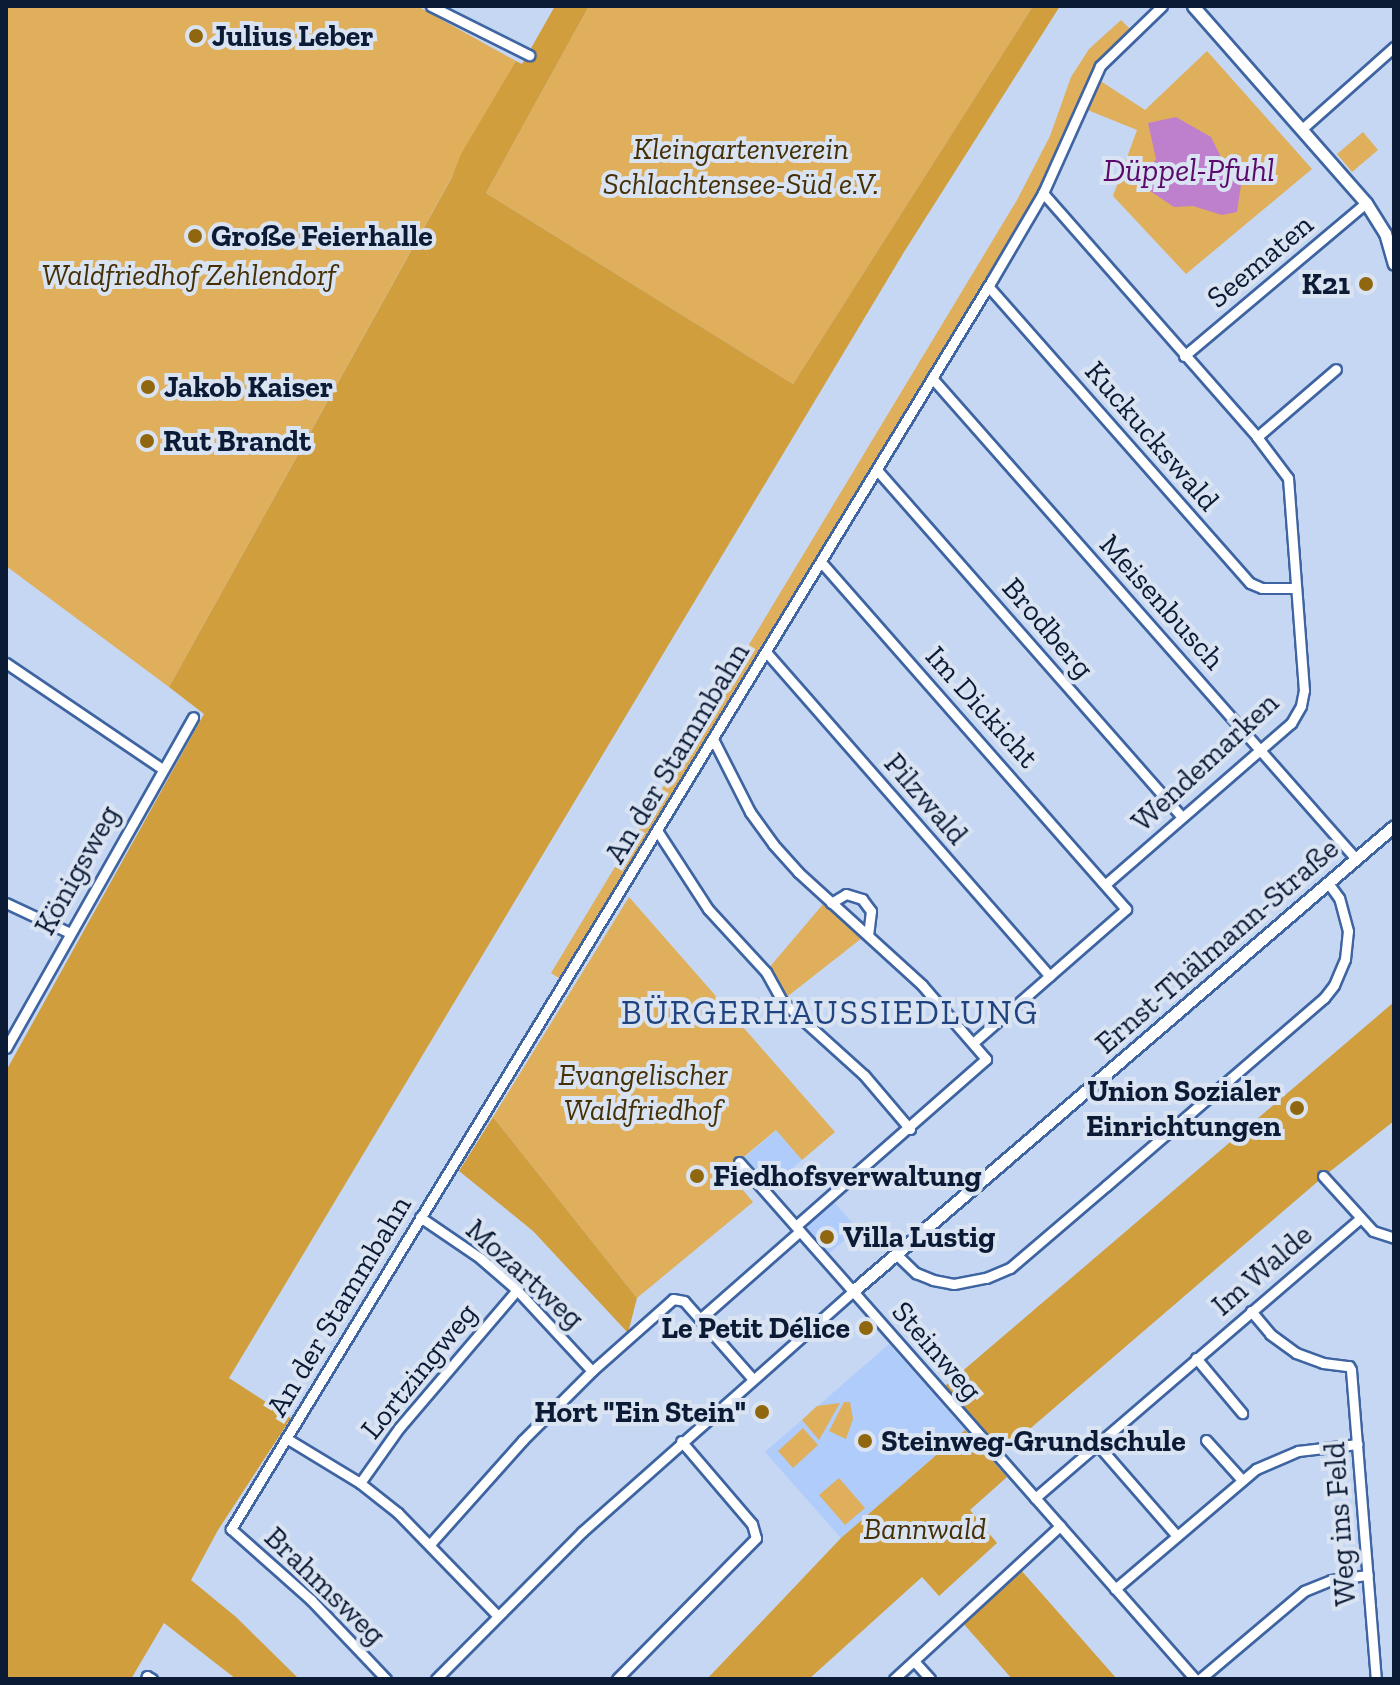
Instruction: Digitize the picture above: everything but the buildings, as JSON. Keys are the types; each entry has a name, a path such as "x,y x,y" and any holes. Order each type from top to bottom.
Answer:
{"street":[{"path":"431,6 529,55"},
{"name":"An der Stammbahn","path":"231,1529 988,286 1043,193 1100,66 1162,6"},
{"path":"1193,6 1366,203 1389,242 1394,264"},
{"path":"1303,128 1394,47"},
{"name":"Wendemarken","path":"1043,193 1257,437 1288,478 1304,690 1301,706 1291,723 1106,884"},
{"name":"Seematen","path":"1184,356 1366,203"},
{"name":"Kuckuckswald","path":"988,286 1250,583 1262,588 1296,588"},
{"path":"1257,437 1336,369"},
{"name":"Meisenbusch","path":"932,378 1356,859"},
{"name":"Brodberg","path":"877,470 1182,817"},
{"name":"Im Dickicht","path":"821,562 1106,884"},
{"name":"Pilzwald","path":"767,653 1050,976"},
{"path":"6,663 161,768"},
{"name":"Königsweg","path":"6,1048 161,768 193,717"},
{"path":"700,1319 986,1062 984,1054 922,985 798,872 758,823 713,739"},
{"name":"Ernst-Thälmann-Straße","path":"853,1291 1394,826"},
{"path":"658,832 708,909 766,972 782,1001 846,1057 910,1129"},
{"path":"896,1254 916,1273 933,1280 954,1284 986,1278 1010,1268 1106,1186 1324,998 1334,985 1345,959 1348,931 1339,898 1328,883"},
{"path":"973,1043 1126,909 1106,884"},
{"path":"831,903 846,894 862,899 871,911 868,934"},
{"path":"6,903 70,933"},
{"name":"Steinweg","path":"739,1162 1198,1679"},
{"path":"1323,1176 1379,1235 1394,1238"},
{"name":"Mozartweg","path":"420,1217 480,1258 517,1290 592,1371"},
{"name":"Im Walde","path":"1035,1498 1360,1218"},
{"name":"Lortzingweg","path":"360,1483 399,1428 517,1290"},
{"path":"436,1679 496,1614 681,1441 853,1291"},
{"path":"431,1543 523,1440 592,1371 673,1299 684,1301 752,1378"},
{"name":"Weg ins Feld","path":"1251,1311 1270,1334 1296,1353 1323,1363 1349,1366 1376,1679"},
{"path":"1196,1358 1242,1413"},
{"path":"286,1438 360,1483 431,1543 496,1614"},
{"path":"1206,1440 1242,1480"},
{"path":"617,1679 756,1538 752,1524 681,1441"},
{"path":"1097,1444 1177,1536"},
{"path":"1115,1589 1242,1480 1285,1454 1358,1444"},
{"path":"894,1679 1060,1526"},
{"name":"Brahmsweg","path":"231,1529 311,1600 386,1679"},
{"path":"1198,1679 1304,1591 1331,1580 1368,1575"},
{"path":"914,1661 930,1679"}],"shaded area":[{"path":"777,1130 802,1160 770,1188 745,1157"},
{"path":"833,1201 858,1229 828,1254 804,1225"},
{"name":"Steinweg-Grundschule","path":"889,1344 965,1430 841,1538 765,1452"}],"green space":[{"name":"Waldfriedhof Zehlendorf","path":"6,6 417,6 516,61 169,687 6,566"},
{"path":"555,6 589,6 486,193 793,384 1033,6 1060,6 904,252 229,1378 291,1418 218,1530 191,1580 236,1617 299,1679 236,1679 164,1623 131,1679 6,1679 6,1071 204,714 169,687 452,177 461,154 516,61 522,64"},
{"name":"Kleingartenverein Schlachtensee-Süd e.V.","path":"589,6 1033,6 793,384 486,193"},
{"path":"1121,20 1134,33 1109,55 1058,163 565,982 551,973 1017,200 1050,136 1071,77 1089,49"},
{"path":"1207,51 1312,169 1186,274 1113,196 1137,130 1085,109 1099,80 1145,110"},
{"path":"1363,132 1378,150 1352,172 1337,154"},
{"name":"Evangelischer Waldfriedhof","path":"629,897 835,1132 802,1160 776,1130 727,1171 753,1202 637,1298 493,1117"},
{"path":"824,903 862,938 788,996 768,969"},
{"name":"Bannwald","path":"1394,1002 1394,1121 1323,1177 1003,1452 945,1386"},
{"path":"493,1117 637,1298 628,1333 533,1231 459,1171"},
{"path":"844,1402 850,1402 853,1419 846,1439 829,1431"},
{"path":"840,1403 819,1440 802,1420 817,1406"},
{"path":"803,1428 818,1445 793,1468 778,1451"},
{"name":"Bannwald","path":"965,1430 1007,1477 970,1510 997,1543 939,1596 922,1577 809,1679 707,1679 841,1538"},
{"path":"839,1478 865,1508 845,1525 819,1495"},
{"path":"1020,1569 1117,1679 1012,1679 962,1622"}],"water":[{"name":"Düppel-Pfuhl","path":"1176,117 1211,137 1230,175 1241,185 1237,212 1222,215 1193,206 1174,207 1150,191 1146,173 1156,159 1148,123"}],"place":[{"name":"Julius Leber","path":"196,36"},
{"name":"Große Feierhalle","path":"195,236"},
{"name":"K21","path":"1366,284"},
{"name":"Jakob Kaiser","path":"148,387"},
{"name":"Rut Brandt","path":"147,441"},
{"name":"Union Sozialer Einrichtungen","path":"1297,1108"},
{"name":"Fiedhofsverwaltung","path":"697,1176"},
{"name":"Villa Lustig","path":"827,1237"},
{"name":"Le Petit Délice","path":"866,1328"},
{"name":"Hort \"Ein Stein\"","path":"762,1412"},
{"name":"Steinweg-Grundschule","path":"865,1441"}],"district":[{"name":"BÜRGERHAUSSIEDLUNG","path":"830,1013"}]}
